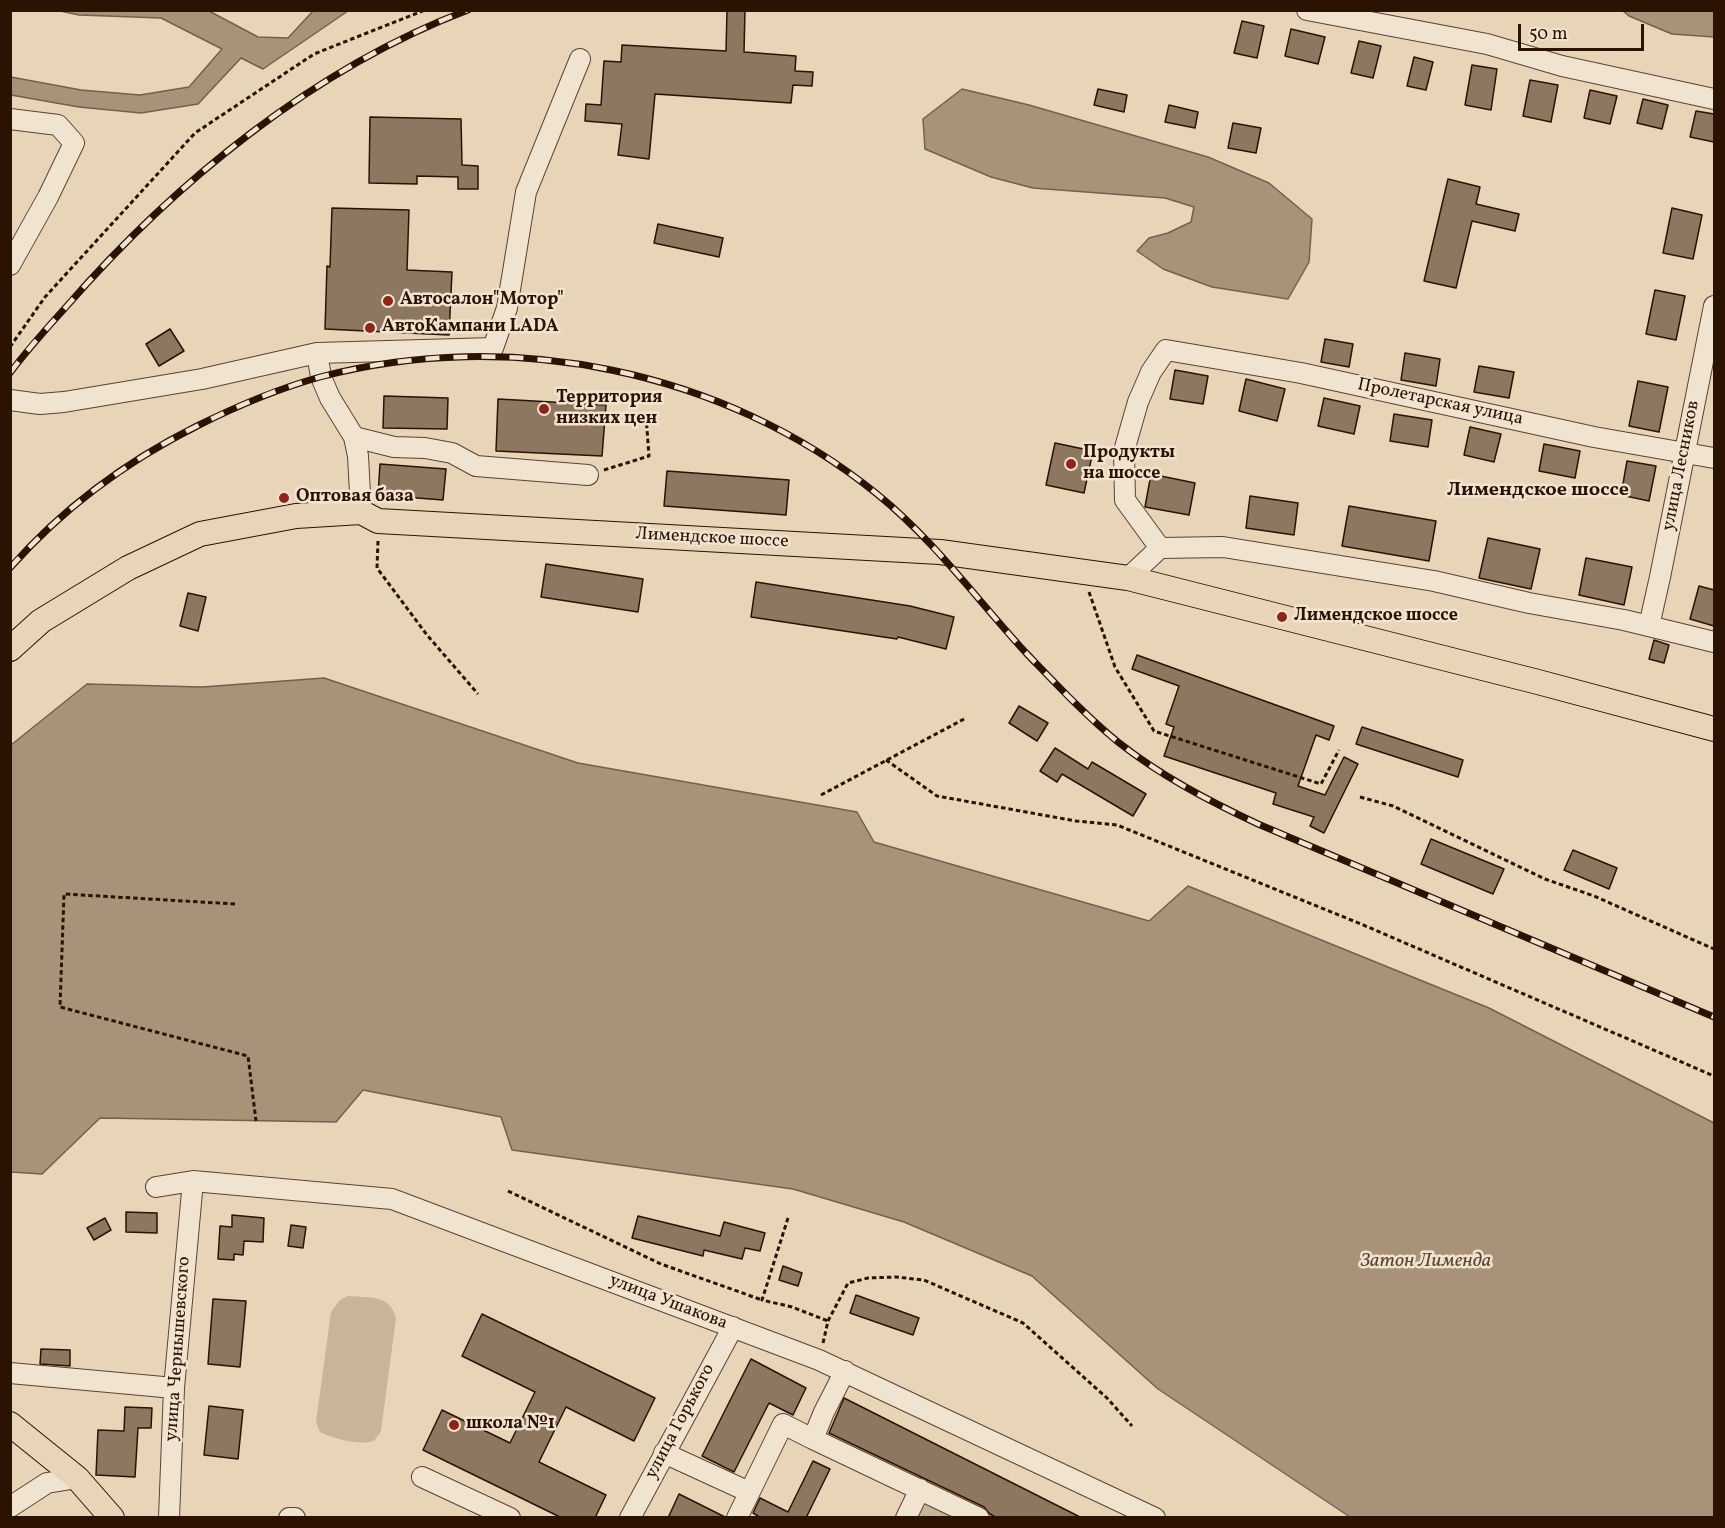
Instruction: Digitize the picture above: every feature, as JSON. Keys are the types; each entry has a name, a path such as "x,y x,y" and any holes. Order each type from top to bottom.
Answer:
{"main road":[{"name":"Лимендское шоссе","path":"10,649 41,621 128,568 200,534 296,516 369,516 940,552 1128,578 1714,729"},
{"path":"10,1424 76,1478 112,1518"}],"street":[{"path":"1307,10 1487,44 1562,66 1714,99"},
{"path":"10,400 40,404 64,402 202,379 317,352 493,348 507,308 526,192 580,59"},
{"path":"10,119 58,125 74,143 48,197 10,265"},
{"name":"улица Лесников","path":"1648,626 1714,306"},
{"name":"Пролетарская улица","path":"1160,548 1125,500 1124,451 1138,402 1151,372 1166,350 1301,373 1594,437 1714,458"},
{"path":"317,352 321,377 330,398 354,437 369,516"},
{"path":"354,437 394,447 425,448 452,453 476,466 588,475"},
{"path":"1128,578 1160,548 1223,547 1422,579 1714,642"},
{"name":"улица Ушакова","path":"156,1187 193,1181 392,1199 819,1360 1155,1518"},
{"name":"улица Чернышевского","path":"169,1518 174,1389 193,1181"},
{"name":"улица Горького","path":"630,1518 733,1327"},
{"path":"813,1439 845,1371"},
{"path":"10,1373 174,1389"},
{"path":"737,1518 783,1424 979,1518"},
{"path":"664,1453 749,1492"},
{"path":"10,1507 47,1483 76,1478"},
{"path":"422,1478 510,1518"},
{"path":"906,1518 920,1489"},
{"path":"289,1518 295,1518"}],"path":[{"path":"10,346 45,297 195,133 314,54 425,10"},
{"path":"588,475 649,456 646,416"},
{"path":"369,516 377,568 427,635 478,693"},
{"path":"1082,573 1115,667 1154,731 1321,784 1339,750"},
{"path":"821,795 966,718"},
{"path":"886,760 937,796 1117,825 1360,924 1714,1076"},
{"path":"1360,797 1393,806 1545,879 1594,896 1714,949"},
{"path":"235,903 64,894 60,1007 248,1056 256,1121"},
{"path":"508,1191 661,1264 828,1321"},
{"path":"762,1300 788,1218"},
{"path":"819,1360 828,1321 848,1283 868,1278 896,1276 924,1280 1023,1323 1107,1398 1132,1426"}],"shaded area":[{"path":"348,1296 384,1301 393,1310 396,1318 381,1431 375,1440 363,1443 339,1439 320,1432 316,1422 331,1312 340,1300"},
{"path":"924,1497 967,1518 913,1518"}],"water":[{"path":"60,11 209,11 258,37 288,38 313,11 348,11 263,69 241,58 198,104 141,113 79,107 11,95 11,77 81,90 140,95 189,87 222,49 161,18 79,15"},
{"path":"1623,11 1714,11 1714,37 1672,34 1629,16"},
{"path":"962,89 1029,105 1208,157 1269,183 1312,219 1309,262 1288,299 1212,287 1163,269 1137,251 1149,238 1168,233 1191,222 1194,207 1165,198 1033,188 991,177 925,149 923,119"},
{"name":"Затон Лименда","path":"324,678 578,763 857,812 874,842 1149,921 1188,886 1489,1008 1714,1123 1714,1517 1350,1517 1158,1389 1032,1276 904,1222 793,1189 512,1150 501,1117 363,1090 336,1122 100,1118 42,1174 11,1172 11,745 87,684 202,687"}],"building":[{"path":"727,10 745,10 744,52 796,56 795,71 813,72 812,86 793,85 791,103 655,94 649,159 618,155 622,124 585,121 586,104 601,105 604,61 621,62 622,45 726,51"},
{"path":"1242,21 1264,26 1257,58 1234,53"},
{"path":"1291,29 1325,37 1318,64 1285,56"},
{"path":"1359,41 1381,46 1373,78 1351,73"},
{"path":"1414,57 1433,62 1426,90 1407,86"},
{"path":"1472,65 1497,69 1491,110 1465,105"},
{"path":"1530,80 1558,85 1551,122 1523,116"},
{"path":"1098,89 1127,95 1124,112 1094,105"},
{"path":"1590,90 1617,96 1610,124 1584,118"},
{"path":"1643,99 1668,105 1662,129 1637,123"},
{"path":"1169,105 1198,112 1195,128 1165,122"},
{"path":"1696,111 1714,114 1714,142 1690,137"},
{"path":"370,117 461,119 462,165 478,166 478,189 458,189 458,177 417,176 417,184 369,183"},
{"path":"1233,123 1261,128 1256,153 1228,148"},
{"path":"1448,179 1480,187 1476,204 1519,214 1515,231 1472,221 1456,288 1424,281"},
{"name":"Автосалон\"Мотор\"","path":"332,208 409,210 407,270 452,272 449,335 325,329"},
{"path":"1672,208 1702,215 1693,259 1663,253"},
{"path":"658,224 723,238 719,257 654,243"},
{"path":"1655,290 1685,296 1676,340 1646,334"},
{"path":"170,329 184,351 159,366 146,344"},
{"path":"1325,339 1353,344 1349,367 1321,362"},
{"path":"1405,353 1440,359 1436,386 1401,380"},
{"path":"1479,366 1514,372 1509,398 1474,392"},
{"path":"1175,370 1208,376 1203,404 1170,399"},
{"path":"1246,379 1285,389 1277,421 1239,411"},
{"path":"1638,381 1668,387 1659,432 1629,426"},
{"path":"384,396 448,398 447,429 383,428"},
{"path":"1324,398 1360,406 1354,434 1318,426"},
{"path":"498,399 606,405 602,456 496,451"},
{"path":"1394,414 1432,420 1428,447 1390,441"},
{"path":"1470,427 1501,434 1494,462 1464,455"},
{"path":"1055,443 1093,451 1084,493 1046,485"},
{"path":"1544,444 1580,451 1575,478 1539,471"},
{"path":"1627,461 1656,466 1649,501 1621,495"},
{"path":"380,464 446,469 443,500 378,495"},
{"path":"667,471 789,480 786,515 664,506"},
{"path":"1151,474 1195,483 1189,515 1145,507"},
{"path":"1250,496 1298,503 1294,535 1246,528"},
{"path":"1349,506 1436,521 1429,561 1342,546"},
{"path":"1488,538 1540,549 1531,589 1479,578"},
{"path":"1586,558 1632,567 1624,605 1579,595"},
{"path":"546,564 643,579 638,612 541,597"},
{"path":"756,582 910,606 954,617 946,649 898,637 897,639 751,617"},
{"path":"1699,586 1714,590 1714,626 1690,619"},
{"path":"188,593 206,597 198,631 180,626"},
{"path":"1654,640 1669,645 1664,663 1649,659"},
{"path":"1137,655 1334,726 1329,740 1316,735 1298,786 1325,795 1344,757 1358,764 1324,833 1310,826 1314,817 1273,804 1276,793 1164,756 1174,727 1166,724 1179,686 1132,669"},
{"path":"1019,706 1048,723 1037,741 1009,723"},
{"path":"1362,727 1463,760 1458,777 1356,744"},
{"path":"1055,748 1088,769 1092,762 1146,794 1133,816 1062,774 1057,782 1040,771"},
{"path":"1431,839 1504,869 1493,894 1421,864"},
{"path":"1573,850 1617,868 1609,889 1564,870"},
{"path":"126,1212 157,1213 157,1233 126,1232"},
{"path":"232,1215 264,1218 263,1242 244,1241 243,1255 234,1254 234,1260 218,1259 220,1226 232,1227"},
{"path":"638,1216 720,1236 724,1222 765,1233 760,1251 745,1248 742,1259 704,1250 703,1256 632,1238"},
{"path":"105,1218 111,1230 94,1240 87,1228"},
{"path":"291,1225 306,1227 303,1248 288,1246"},
{"path":"783,1266 802,1273 798,1286 779,1280"},
{"path":"856,1295 919,1318 913,1335 850,1313"},
{"path":"213,1299 246,1301 240,1367 208,1364"},
{"name":"школа №1","path":"482,1314 655,1398 634,1441 566,1407 539,1462 606,1495 595,1518 562,1518 423,1450 442,1410 510,1443 535,1392 462,1356"},
{"path":"41,1349 70,1350 70,1366 40,1364"},
{"path":"751,1359 806,1388 793,1415 769,1403 734,1472 702,1456"},
{"path":"844,1398 1082,1518 997,1518 984,1507 829,1433"},
{"path":"209,1406 243,1410 238,1459 204,1455"},
{"path":"125,1407 152,1408 151,1428 138,1428 135,1477 96,1475 98,1430 124,1431"},
{"path":"813,1461 830,1469 806,1518 761,1518 753,1513 760,1498 788,1512"},
{"path":"679,1494 725,1517 725,1518 668,1518"}],"railway":[{"path":"10,373 44,331 108,261 152,217 249,134 301,97 355,64 411,34 468,10"},
{"path":"10,568 30,546 74,506 146,455 227,412 304,382 392,363 466,357 539,359 612,370 684,389 752,416 817,451 877,494 937,551 1028,655 1083,711 1134,754 1186,787 1258,824 1714,1017"}],"place":[{"name":"Автосалон\"Мотор\"","path":"388,301"},
{"name":"АвтоКампани LADA","path":"370,328"},
{"name":"Территория низких цен","path":"544,409"},
{"name":"Продукты на шоссе","path":"1071,464"},
{"name":"Оптовая база","path":"284,498"},
{"name":"Лимендское шоссе","path":"1282,617"},
{"name":"школа №1","path":"454,1425"}],"district":[{"name":"Лимендское шоссе","path":"1538,491"}]}
